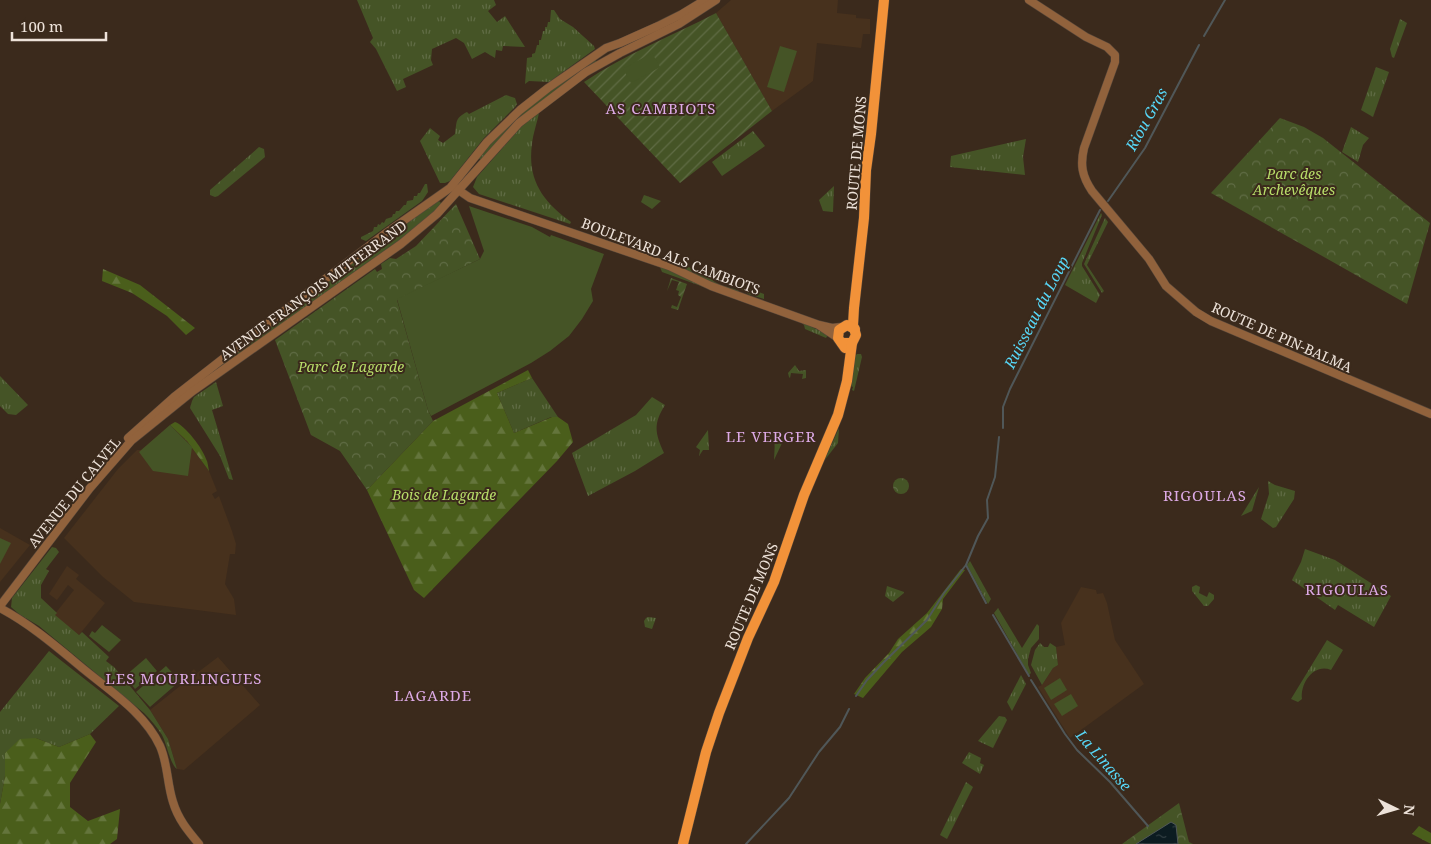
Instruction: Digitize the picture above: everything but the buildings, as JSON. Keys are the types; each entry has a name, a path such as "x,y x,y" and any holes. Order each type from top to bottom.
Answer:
{"main road":[{"name":"ROUTE DE MONS","path":"848,343 856,335 854,329 854,308 884,0"},
{"name":"ROUTE DE MONS","path":"683,844 714,728 745,647 774,582 804,495 835,424 844,394 849,359 848,343 838,332 854,308"},
{"path":"842,327 850,326 854,329"}],"street":[{"name":"AVENUE FRANÇOIS MITTERRAND","path":"176,400 401,244 437,214 487,142 520,110 606,48 620,44 658,26 705,0"},
{"name":"AVENUE FRANÇOIS MITTERRAND","path":"176,400 366,248 455,188 519,122 586,72 679,24 716,0"},
{"name":"ROUTE DE PIN-BALMA","path":"1028,0 1086,37 1107,47 1115,55 1084,148 1081,161 1082,171 1085,180 1149,259 1166,286 1203,316 1431,414"},
{"path":"606,48 611,51 611,58"},
{"name":"BOULEVARD ALS CAMBIOTS","path":"455,188 470,198 669,266 710,286 819,325 832,328 842,327"},
{"name":"BOULEVARD ALS CAMBIOTS","path":"819,325 848,343"},
{"name":"AVENUE DU CALVEL","path":"0,597 104,463 144,423 176,400"},
{"name":"AVENUE DU CALVEL","path":"0,607 56,531 114,460 131,441 176,400"},
{"path":"0,607 44,636 130,706 145,722 154,734 163,753 175,809 180,819 199,844"}],"shaded area":[{"path":"731,0 838,0 837,13 856,15 856,18 870,19 870,34 863,34 861,48 817,43 813,81 772,111 716,13"},
{"path":"170,425 187,441 209,471 217,491 212,494 215,499 219,496 232,531 236,544 235,554 230,554 225,584 234,599 236,615 134,602 103,577 64,538 118,469 137,450 141,450"},
{"path":"0,528 30,545 0,582"},
{"path":"67,566 79,575 76,579 105,603 79,635 54,615 74,590 68,585 57,600 49,594"},
{"path":"1081,587 1096,590 1097,594 1103,593 1115,640 1144,684 1070,738 1038,687 1042,685 1053,668 1058,665 1056,647 1065,645 1061,623"},
{"path":"218,657 260,705 184,770 177,769 168,739 150,710 190,678 188,675 194,669 197,673"}],"green space":[{"path":"357,0 494,0 496,5 488,11 497,22 505,16 525,47 503,46 502,51 496,50 495,58 485,52 472,59 464,43 456,38 432,49 431,60 433,65 403,79 406,87 397,91 376,49 370,42 373,38"},
{"path":"551,10 554,10 560,19 573,27 595,49 549,82 529,81 525,84 527,58 532,57 537,45 539,45 543,31 545,31 548,22 550,22"},
{"path":"716,13 772,111 680,183 584,82 632,54"},
{"path":"1400,19 1407,23 1394,58 1390,49"},
{"path":"780,46 797,51 784,92 767,87"},
{"path":"652,53 660,67 631,83 623,69"},
{"path":"595,59 597,62 533,108 481,160 478,158 501,132 530,106"},
{"path":"1376,67 1389,72 1373,117 1361,110"},
{"path":"506,95 515,98 517,104 515,107 484,138 450,181 440,183 420,141 430,128 440,136 438,140 443,143 455,134 457,120 460,116 467,112 469,114"},
{"path":"539,113 533,140 532,169 539,189 545,198 571,222 570,224 479,194 473,187 477,177 522,126"},
{"name":"Parc des Archevêques","path":"1280,118 1304,127 1323,138 1430,223 1407,304 1211,193"},
{"path":"1351,127 1369,138 1363,145 1358,162 1342,152"},
{"path":"753,131 765,146 722,176 712,162"},
{"path":"1026,139 1023,157 1025,175 950,167 951,156"},
{"path":"259,147 264,149 265,157 218,196 210,195 210,190"},
{"path":"425,184 427,184 428,192 422,201 366,241 361,239 361,237 373,231 374,227 377,227 378,224 384,223 386,219 392,217 396,211 399,211 406,205 407,201 413,200 414,196 420,193"},
{"path":"834,186 833,212 823,211 819,200"},
{"path":"644,195 661,201 652,209 641,202"},
{"path":"439,201 443,205 407,237 192,387 388,234"},
{"name":"Parc de Lagarde","path":"456,204 480,259 397,300 428,410 433,421 367,490 340,451 311,435 275,340 375,269 377,272 382,269 381,264 390,258 396,259 416,246"},
{"name":"Parc de Lagarde","path":"469,206 532,227 550,237 551,235 604,254 591,289 593,301 569,336 531,363 431,416 397,299 480,259 484,251"},
{"path":"1101,213 1102,215 1082,263 1100,295 1096,303 1065,285"},
{"path":"1105,218 1108,222 1087,265 1104,291 1102,293 1084,264"},
{"path":"663,258 708,274 714,281 739,291 739,293 705,280 662,260"},
{"path":"660,267 679,274 712,290 662,272"},
{"path":"103,269 140,285 195,328 186,335 167,316 132,293 102,281"},
{"path":"710,274 764,294 764,299 719,281"},
{"path":"671,278 687,284 678,310 671,308 672,305 677,307 681,297 678,295 679,291 676,290 679,282 672,280 667,291"},
{"path":"800,321 828,335 826,338 805,329"},
{"path":"861,354 862,357 854,391 851,386 855,356"},
{"path":"795,365 799,371 806,370 806,378 802,379 803,374 791,373 789,377 788,373"},
{"name":"Bois de Lagarde","path":"528,370 532,378 497,393 514,433 552,417 558,417 568,424 573,442 557,461 424,598 414,590 367,490 433,421"},
{"path":"0,376 28,405 16,415 8,414 0,406"},
{"path":"532,378 558,417 551,417 514,433 497,393"},
{"path":"216,382 223,406 212,410 233,480 229,479 220,456 190,408 194,397"},
{"path":"652,397 665,405 657,423 657,434 664,453 588,496 572,453 636,415"},
{"path":"175,422 184,428 198,444 207,460 209,471 187,441 170,425"},
{"path":"170,425 192,447 188,476 153,471 139,452"},
{"path":"839,428 838,443 824,461"},
{"path":"708,430 709,450 703,450 699,456 700,450 696,447"},
{"path":"781,435 789,439 787,443 783,441 774,460 775,440 778,441"},
{"path":"901,478 907,480 909,486 907,492 901,494 895,492 893,486 895,480"},
{"path":"1268,481 1295,491 1294,499 1276,527 1273,528 1261,519 1269,494"},
{"path":"1259,487 1252,511 1241,516"},
{"path":"0,538 11,543 0,564"},
{"path":"52,547 56,548 59,552 46,569 49,571 41,585 41,598 57,613 55,615 79,635 82,632 109,657 106,661 114,667 150,710 168,739 177,769 172,763 162,735 144,713 39,626 11,607 12,598"},
{"path":"1305,549 1335,560 1391,596 1374,627 1338,605 1335,610 1292,580"},
{"path":"970,561 991,599 988,604 967,565"},
{"path":"961,569 965,570 943,599 942,609 931,627 902,652 863,698 854,694 865,678 889,653 898,639 927,613"},
{"path":"1196,585 1200,587 1199,593 1207,597 1209,592 1214,595 1214,599 1208,606 1204,606 1192,591 1192,587"},
{"path":"887,586 904,593 893,602 885,596"},
{"path":"998,608 1022,648 1037,624 1039,626 1039,639 1031,648 1028,659 1031,673 1029,675 994,613"},
{"path":"648,617 656,618 652,629 645,627 644,621"},
{"path":"102,625 121,640 109,652 89,636 92,631 95,633"},
{"path":"1327,640 1343,650 1331,670 1319,669 1314,672 1309,676 1303,687 1302,699 1298,702 1291,699"},
{"path":"1040,643 1044,647 1048,647 1050,643 1056,647 1058,665 1053,668 1042,685 1031,665 1035,650"},
{"path":"49,651 119,706 90,734 59,747 36,738 5,753 5,776 0,804 0,712"},
{"path":"146,658 157,671 135,689 125,676"},
{"path":"166,666 180,681 150,707 136,692"},
{"path":"1021,675 1026,684 1012,711 1007,702"},
{"path":"1060,678 1067,690 1051,700 1044,688"},
{"path":"1071,694 1078,706 1062,716 1054,704"},
{"path":"999,716 1005,717 1007,720 993,748 978,741"},
{"path":"90,734 96,742 70,783 70,807 88,821 120,809 117,839 110,844 0,844 0,804 5,776 5,753 20,739 36,738 59,747"},
{"path":"969,752 981,758 980,763 984,765 980,774 962,763"},
{"path":"966,782 973,787 947,839 940,835"},
{"path":"1179,803 1189,842 1193,844 1122,844"},
{"path":"1419,826 1431,833 1431,844 1412,834"}],"water":[{"path":"1171,822 1176,825 1178,844 1136,844"}],"waterway":[{"name":"Riou Gras","path":"1204,36 1225,0"},
{"name":"Riou Gras","path":"1108,201 1145,148 1199,45"},
{"name":"Ruisseau du Loup","path":"1003,428 1003,407 1010,389 1100,210"},
{"name":"Ruisseau du Loup","path":"856,696 867,680 927,620 944,593 966,565 988,518 987,500 995,477 999,437"},
{"name":"La Linasse","path":"966,565 986,603"},
{"name":"La Linasse","path":"993,615 1029,676"},
{"name":"La Linasse","path":"1031,680 1077,750 1110,782 1148,826"},
{"name":"Ruisseau du Loup","path":"746,844 789,798 819,752 840,727 849,709"}],"district":[{"name":"AS CAMBIOTS","path":"661,108"},
{"name":"LE VERGER","path":"771,436"},
{"name":"RIGOULAS","path":"1205,495"},
{"name":"RIGOULAS","path":"1347,589"},
{"name":"LES MOURLINGUES","path":"184,678"},
{"name":"LAGARDE","path":"433,695"}]}
